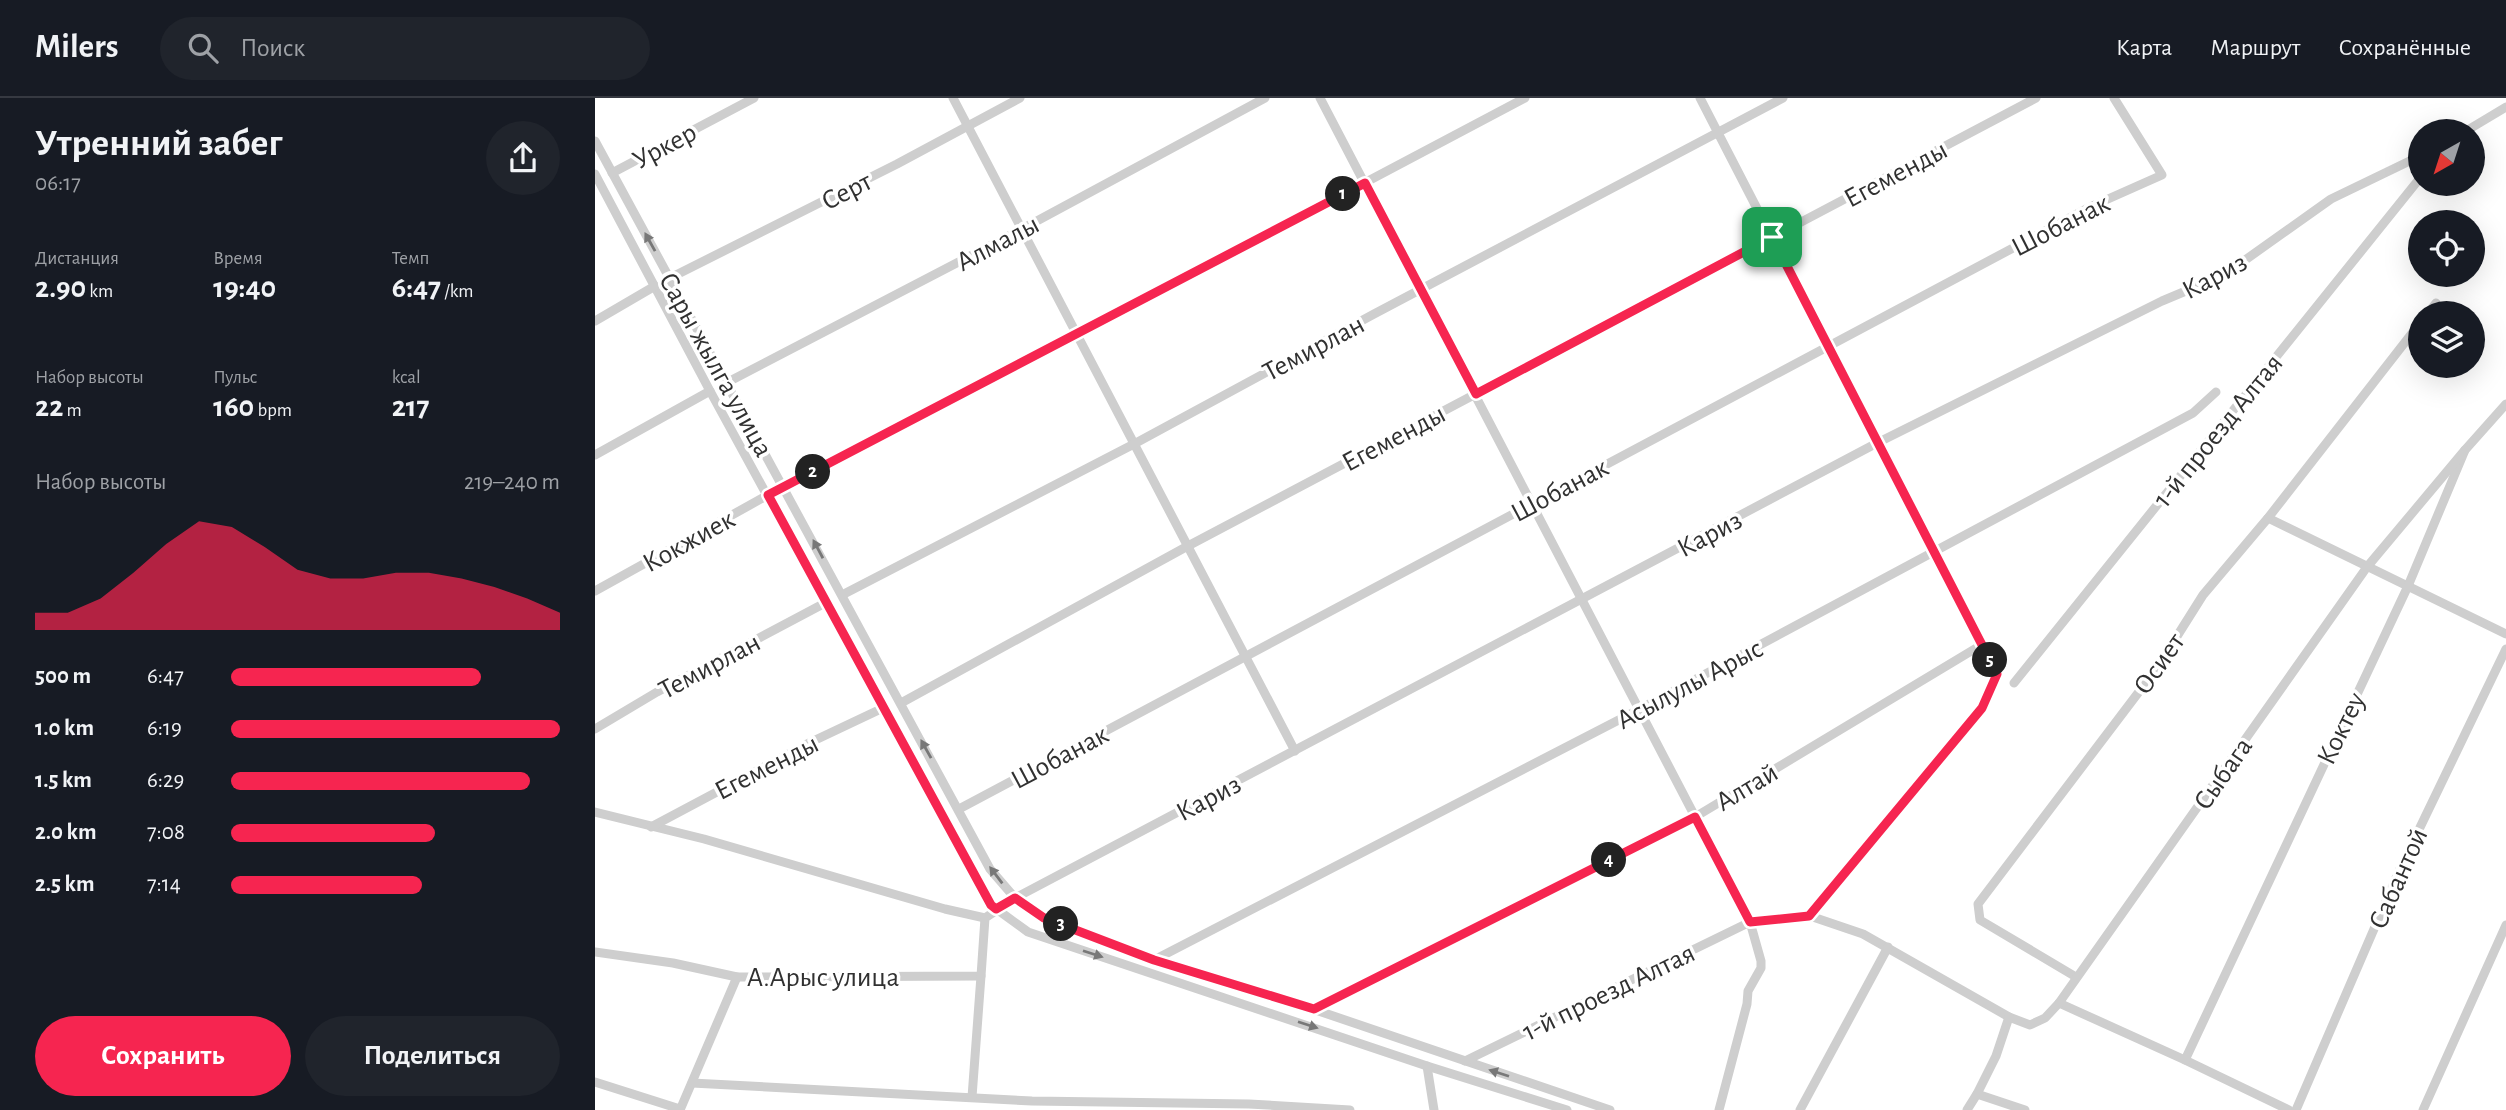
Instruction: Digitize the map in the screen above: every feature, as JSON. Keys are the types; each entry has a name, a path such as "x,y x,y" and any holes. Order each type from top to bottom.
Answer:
{"street":[{"name":"Уркер","path":"612,173 754,98"},
{"path":"953,98 1294,751"},
{"name":"Серт","path":"670,278 1020,98"},
{"name":"Алмалы","path":"726,383 1022,229 1265,98"},
{"path":"1320,98 1750,922 1761,968 1748,991 1747,1004 1719,1110"},
{"name":"Кокжиек","path":"595,591 768,495 1525,98"},
{"path":"1700,98 1997,674 1982,708 1809,916"},
{"name":"Темирлан","path":"842,595 1134,444 1420,289 1783,98"},
{"name":"Егеменды","path":"901,703 1187,547 2036,98"},
{"name":"Шобанак","path":"959,809 2090,207 2161,174 2113,98"},
{"path":"2485,120 2506,107"},
{"name":"Сары жылга улица","path":"595,141 991,869 1015,898 1044,918 1154,960 1314,1009 1611,1110"},
{"name":"Кариз","path":"996,909 1877,443 2162,301 2224,275 2331,199 2408,162"},
{"name":"Сары жылга улица","path":"596,178 941,817 991,905 996,909"},
{"name":"1-й проезд Алтая","path":"2014,683 2408,193"},
{"path":"595,321 655,286"},
{"name":"Осиет","path":"2076,977 1980,920 1978,904 2157,668 2203,595 2268,518 2408,338"},
{"path":"595,455 710,391"},
{"name":"Асылулы Арыс","path":"1154,960 1640,709 2193,413 2215,391"},
{"name":"Коктеу","path":"2185,1060 2408,586 2465,450 2506,404"},
{"name":"Сыбага","path":"2009,1017 2031,1025 2045,1018 2059,1003 2367,567 2465,450"},
{"path":"2268,518 2506,634"},
{"name":"Темирлан","path":"595,729 657,692 825,603"},
{"name":"Алтай","path":"1314,1009 1695,817 1983,644"},
{"name":"Сабантой","path":"2296,1110 2399,871 2506,649"},
{"name":"Егеменды","path":"651,827 883,708"},
{"path":"595,812 704,839 945,909 985,918"},
{"path":"972,1097 985,918 996,909 1028,932 1427,1066 1567,1110"},
{"path":"1750,922 1809,916 1863,934 2009,1017 1996,1056 1967,1110"},
{"name":"1-й проезд Алтая","path":"1465,1061 1750,922"},
{"path":"2423,1110 2506,925"},
{"path":"1800,1110 1888,947"},
{"name":"А.Арыс улица","path":"595,952 673,963 737,978 981,976"},
{"path":"595,1082 680,1109 737,978"},
{"path":"2059,1003 2288,1110"},
{"path":"1427,1066 1434,1110"},
{"path":"692,1083 972,1097 1032,1106 1249,1104 1350,1110"},
{"path":"1530,1098 1534,1084"},
{"path":"1977,1094 2025,1110"}],"route":[{"path":"1365,183 1476,394 1772,237 1997,674 1982,708 1809,916 1750,922 1695,817 1314,1009 1154,960 1044,918 1015,898 996,909 991,905 941,817 768,495 1365,183"}]}
